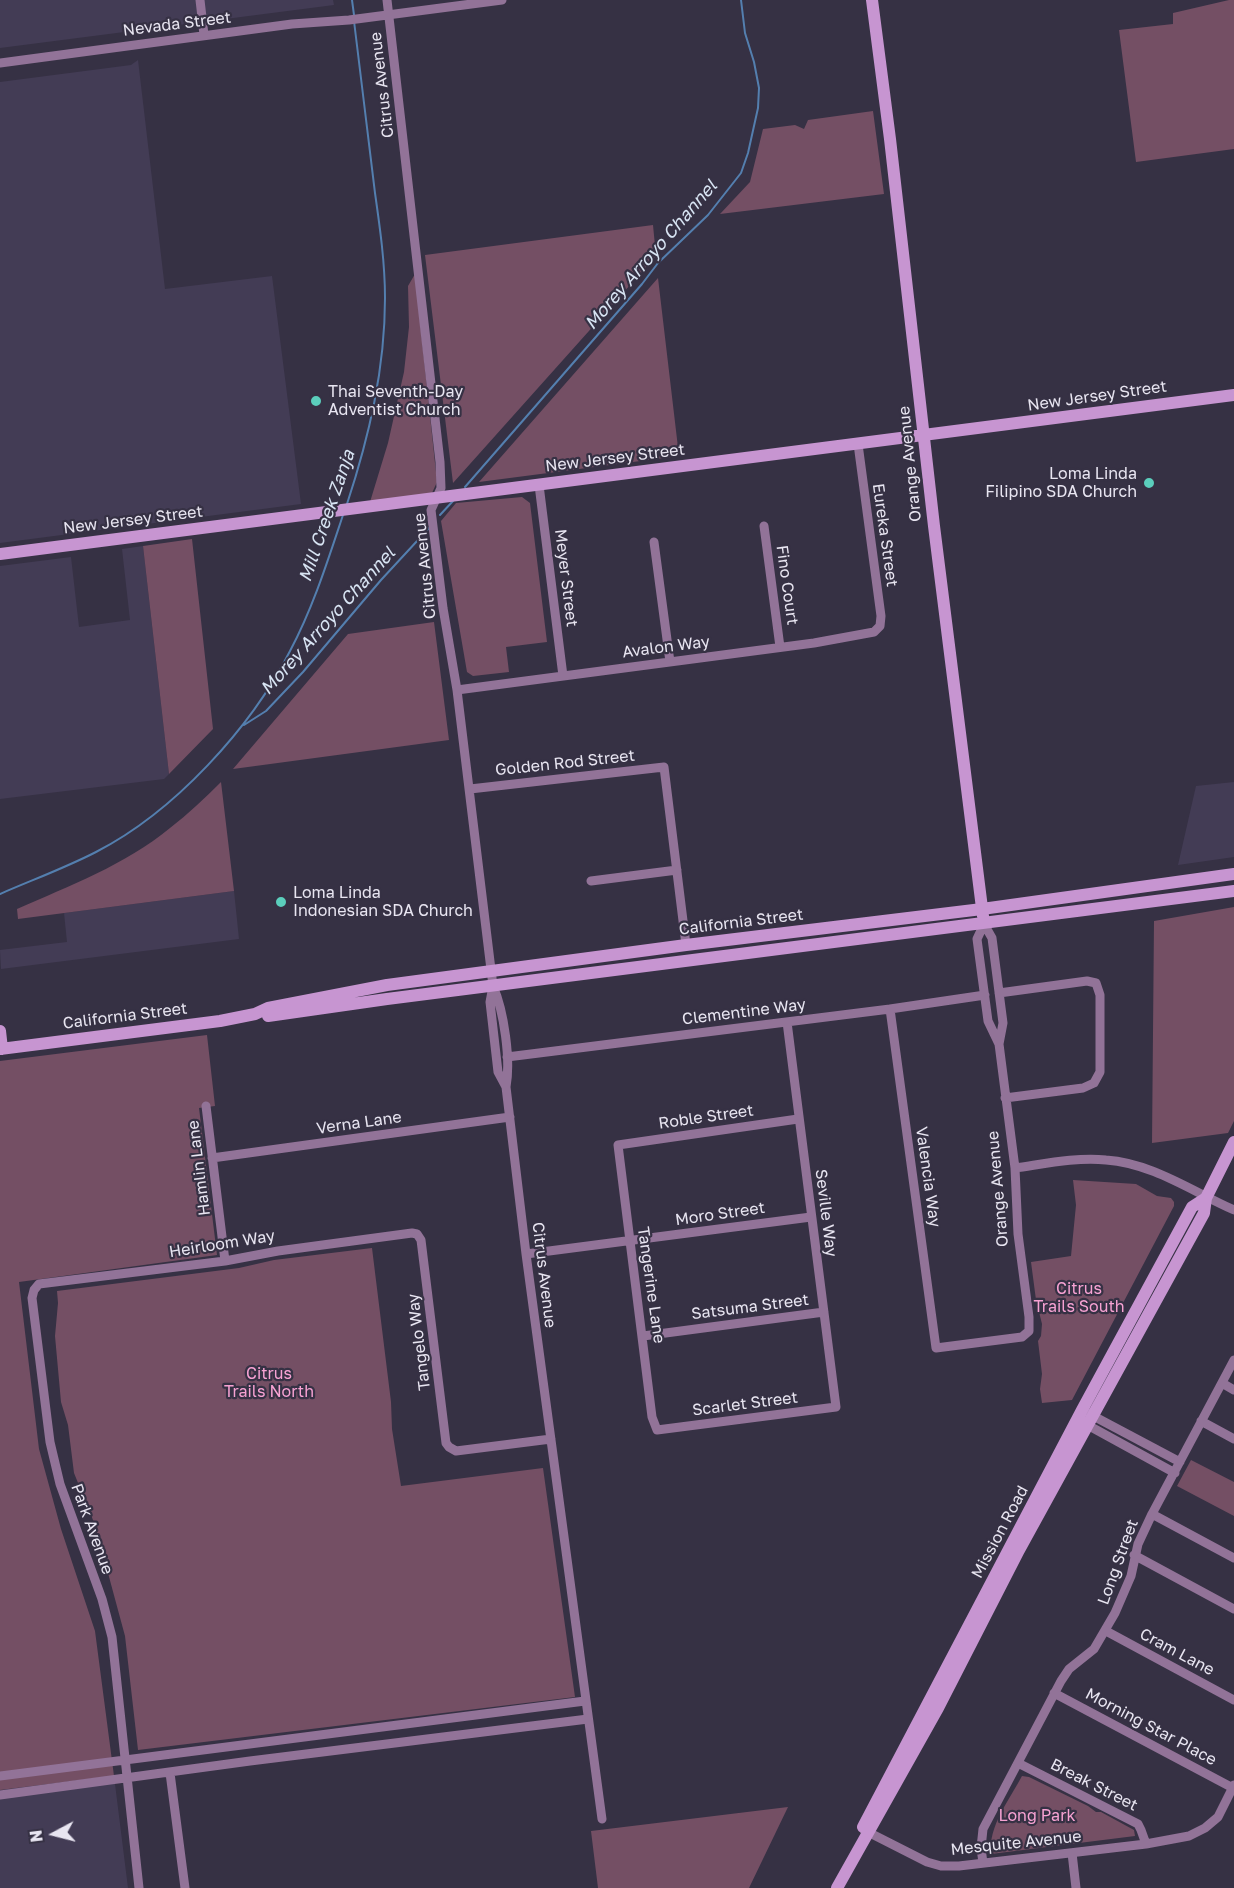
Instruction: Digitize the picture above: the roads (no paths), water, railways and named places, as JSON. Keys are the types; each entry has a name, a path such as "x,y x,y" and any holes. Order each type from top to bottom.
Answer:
{"street":[{"path":"200,0 204,35"},
{"name":"Citrus Avenue","path":"387,0 440,462 441,488 431,510 470,789 491,972 493,986 499,1000 509,1071 506,1087 526,1254 602,1819"},
{"name":"Nevada Street","path":"0,63 204,35 319,21 367,18 502,0"},
{"name":"Orange Avenue","path":"872,0 982,909 984,924 992,938 1003,1023 999,1044 1015,1168 1018,1234 1029,1330"},
{"name":"New Jersey Street","path":"0,554 1234,395"},
{"name":"Eureka Street","path":"858,444 881,616 878,630"},
{"name":"Meyer Street","path":"539,484 563,676"},
{"name":"Fino Court","path":"764,526 780,648"},
{"path":"654,542 670,662"},
{"name":"Avalon Way","path":"457,690 780,648 878,630"},
{"name":"Golden Rod Street","path":"470,789 664,767 677,870"},
{"path":"591,881 677,870 686,945"},
{"name":"California Street","path":"1,1049 220,1021 255,1014 268,1008 387,985 982,909 1234,874"},
{"name":"California Street","path":"255,1014 269,1016 1234,891"},
{"name":"Orange Avenue","path":"984,924 977,939 988,1021 999,1044"},
{"path":"999,993 1087,981 1096,983 1100,995 1100,1072 1094,1083 1083,1088 1005,1098"},
{"name":"Citrus Avenue","path":"493,986 490,1002 498,1072 506,1087"},
{"name":"Clementine Way","path":"507,1057 985,995"},
{"name":"Valencia Way","path":"890,1009 936,1348 1022,1337 1029,1330"},
{"name":"Seville Way","path":"787,1022 836,1407"},
{"path":"0,1031 1,1049"},
{"name":"Hamlin Lane","path":"206,1106 225,1262"},
{"name":"Verna Lane","path":"212,1158 510,1117"},
{"name":"Roble Street","path":"618,1145 798,1119"},
{"name":"Mission Road","path":"830,1888 938,1708 1085,1417 1204,1213 1206,1198 1234,1142"},
{"name":"Tangerine Lane","path":"618,1145 652,1417 657,1430"},
{"path":"1015,1168 1073,1160 1107,1160 1140,1167 1234,1210"},
{"name":"Moro Street","path":"526,1254 811,1217"},
{"name":"Heirloom Way","path":"34,1290 39,1284 50,1282 225,1262 278,1251 417,1234"},
{"name":"Tangelo Way","path":"417,1234 421,1240 446,1443 456,1450 551,1439"},
{"name":"Park Avenue","path":"34,1290 32,1298 50,1442 60,1484 102,1599 112,1637 139,1888"},
{"name":"Satsuma Street","path":"643,1336 824,1312"},
{"name":"Long Street","path":"983,1863 981,1848 983,1829 1054,1693 1069,1669 1094,1649 1106,1631 1129,1584 1134,1555 1152,1514 1234,1360"},
{"path":"1221,1383 1234,1390"},
{"name":"Scarlet Street","path":"657,1430 836,1407"},
{"path":"1085,1417 1141,1441 1180,1462"},
{"path":"1085,1417 1135,1452 1175,1473"},
{"path":"1201,1421 1234,1439"},
{"path":"1135,1452 1141,1441"},
{"path":"1152,1514 1234,1558"},
{"path":"1134,1555 1234,1609"},
{"name":"Cram Lane","path":"1106,1631 1234,1700"},
{"name":"Morning Star Place","path":"1054,1693 1233,1787"},
{"path":"0,1776 585,1701"},
{"path":"0,1795 588,1719"},
{"path":"350,1732 352,1749"},
{"name":"Break Street","path":"1018,1763 1138,1824 1146,1844"},
{"path":"170,1773 185,1888"},
{"name":"Mesquite Avenue","path":"866,1831 927,1862 941,1866 1072,1853 1189,1836 1205,1828 1218,1817 1233,1787"},
{"name":"Mission Road","path":"837,1888 866,1831"},
{"path":"1072,1853 1076,1888"}],"waterway":[{"name":"Mill Creek Zanja","path":"352,0 354,15"},
{"name":"Morey Arroyo Channel","path":"465,487 658,263 708,215 741,173 758,108 759,88 745,33 741,0"},
{"name":"Mill Creek Zanja","path":"347,504 369,428 379,377 385,298 382,246 354,21"},
{"name":"Morey Arroyo Channel","path":"440,515 453,501"},
{"name":"Mill Creek Zanja","path":"0,894 84,858 125,835 154,815 208,765 254,709 290,651 313,601 343,515"},
{"name":"Morey Arroyo Channel","path":"244,725 266,711 303,672 381,580 430,527"}],"place":[{"name":"Thai Seventh-Day Adventist Church","path":"316,401"},
{"name":"Loma Linda Filipino SDA Church","path":"1149,483"},
{"name":"Loma Linda Indonesian SDA Church","path":"281,902"}],"park label":[{"name":"Citrus Trails South","path":"1079,1298"},
{"name":"Citrus Trails North","path":"269,1383"},
{"name":"Long Park","path":"1037,1816"}]}
